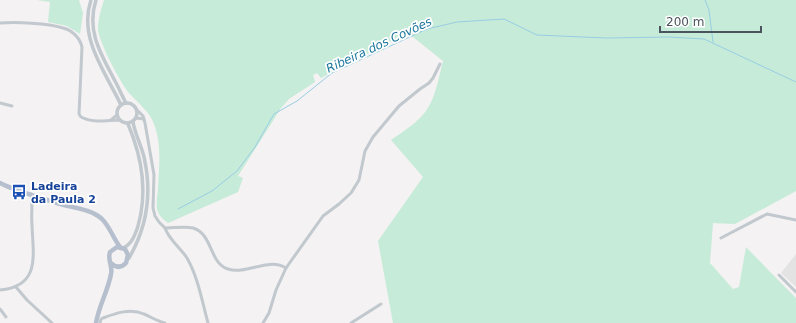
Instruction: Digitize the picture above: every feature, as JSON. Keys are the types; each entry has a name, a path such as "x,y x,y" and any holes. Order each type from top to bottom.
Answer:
{"main road":[{"path":"0,183 89,212 101,218 110,229 114,239 127,252 128,258 126,263 111,274"},
{"path":"96,323 101,301 111,274 109,255 114,239"},
{"path":"111,250 117,247 122,247"},
{"path":"111,263 114,266 119,267"}],"street":[{"path":"91,0 88,29 92,47 121,105"},
{"path":"96,0 93,18 96,45 126,103 134,106 142,114 144,119 154,176 153,208 155,216 165,228 167,236 187,257 198,284 208,323"},
{"path":"0,23 22,23 63,28 79,38 82,47 79,114 81,117 84,119 102,121 119,120 128,124 135,120 144,119"},
{"path":"263,323 286,268 323,216 340,204 351,193 359,180 365,151 373,138 399,106 434,78 440,64"},
{"path":"0,103 12,106"},
{"path":"119,120 117,115 118,109 121,105 126,103"},
{"path":"128,258 141,231 148,201 147,170 135,120 137,110"},
{"path":"110,120 117,115"},
{"path":"122,247 128,245 133,239 141,215 143,200 143,170 128,124"},
{"path":"0,290 16,286 26,278 32,269 34,260 31,194"},
{"path":"721,238 767,214 796,220"},
{"path":"165,228 191,228 199,231 206,238 219,264 226,268 234,270 274,264 281,265 286,268"},
{"path":"779,275 796,292"},
{"path":"16,286 31,304 52,323"},
{"path":"351,323 381,304"},
{"path":"0,309 6,317"},
{"path":"100,323 101,319 129,311 139,312 165,323"}],"shaded area":[{"path":"796,254 796,287 781,273"}],"green space":[{"path":"37,0 79,0 83,13 80,34 67,26 48,22 50,2"},
{"path":"104,0 796,0 796,191 735,224 713,223 710,263 733,289 739,287 746,247 796,298 796,323 393,323 378,241 423,177 391,140 421,117 430,105 443,61 408,33 321,78 317,73 313,75 315,82 289,99 281,108 238,176 243,178 238,192 168,223 161,217 157,209 159,156 157,132 152,119 129,93 106,53 98,30"}],"waterway":[{"path":"705,0 709,10 713,42"},
{"name":"Ribeira dos Covões","path":"178,209 212,191 237,171 255,147 274,114 297,101 332,73 427,29 457,22 504,19 537,35 606,38 668,37 704,39 796,82"}],"place":[{"name":"Ladeira da Paula 2","path":"19,192"}]}
